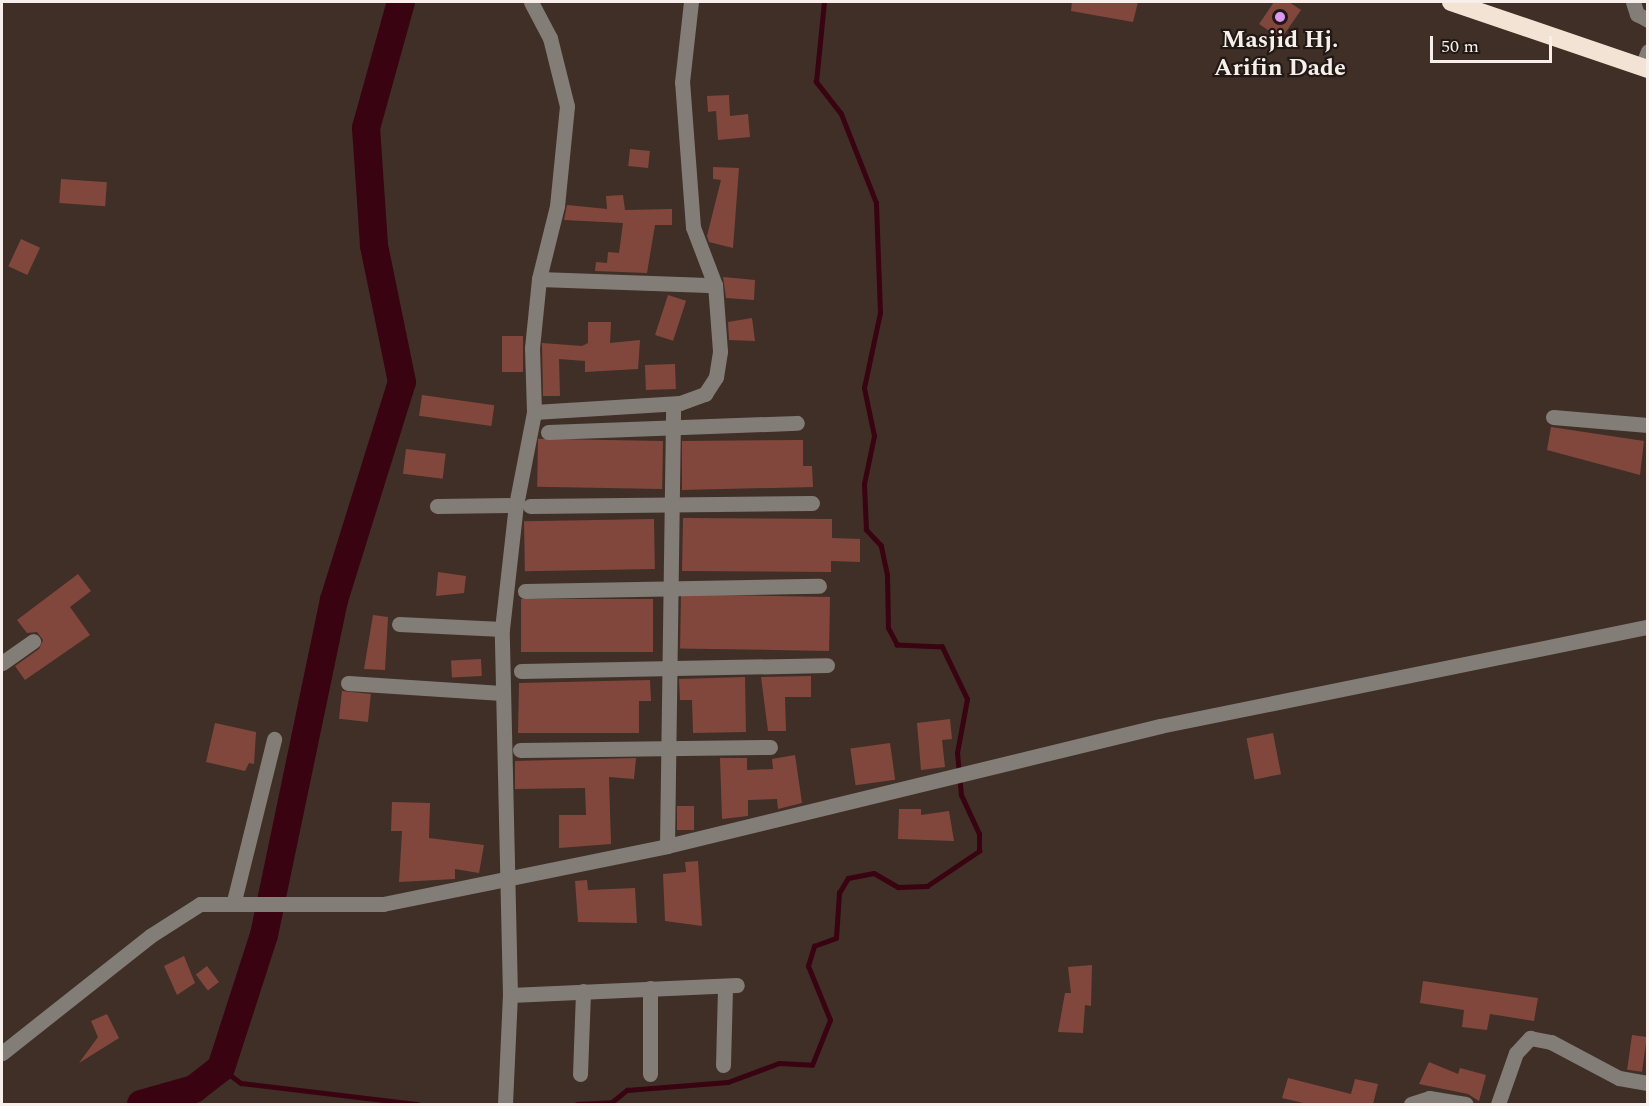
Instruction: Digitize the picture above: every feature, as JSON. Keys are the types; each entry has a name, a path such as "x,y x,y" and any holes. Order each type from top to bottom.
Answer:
{"highway":[{"path":"1451,2 1646,62"}],"street":[{"path":"505,1104 510,995 504,879 502,629 523,506 534,412 533,327 539,279 557,206 567,106 550,38 531,2"},
{"path":"534,412 673,404 696,400 712,387 716,377 720,351 715,285 693,227 682,82 691,2"},
{"path":"1633,2 1637,14 1647,20"},
{"path":"539,279 715,285"},
{"path":"668,846 673,404"},
{"path":"1553,417 1647,425"},
{"path":"548,432 797,423"},
{"path":"437,506 812,503"},
{"path":"525,591 819,586"},
{"path":"399,624 502,629"},
{"path":"2,1053 150,936 200,904 234,901 304,907 383,904 668,846 987,766 1647,627"},
{"path":"2,663 33,641"},
{"path":"521,671 826,665"},
{"path":"348,682 502,693"},
{"path":"234,901 274,739"},
{"path":"520,750 770,747"},
{"path":"510,995 731,986 723,1065"},
{"path":"650,988 650,1074"},
{"path":"580,1074 583,991"},
{"path":"1498,1104 1516,1053 1530,1038 1551,1042 1619,1078 1647,1083"},
{"path":"1411,1104 1429,1098 1467,1104"}],"building":[{"path":"1072,2 1138,2 1133,22 1071,11"},
{"name":"Masjid Hj. Arifin Dade","path":"1274,2 1289,2 1301,10 1281,39 1259,24"},
{"path":"729,95 730,116 748,114 750,137 718,140 716,111 708,112 707,96"},
{"path":"630,149 650,151 648,168 628,166"},
{"path":"713,167 739,168 733,248 709,242 707,236 721,180 713,179"},
{"path":"61,179 107,182 105,206 59,203"},
{"path":"623,195 625,210 672,209 672,225 655,225 647,273 595,271 596,262 607,263 608,252 619,253 623,223 564,220 567,205 607,209 606,196"},
{"path":"21,239 40,248 27,275 8,266"},
{"path":"723,277 755,280 754,300 726,298"},
{"path":"668,295 686,301 673,341 655,335"},
{"path":"752,318 755,341 729,340 728,322"},
{"path":"588,322 611,322 610,343 640,340 638,369 585,372 585,361 559,359 560,396 543,396 542,343 582,346 588,343"},
{"path":"502,336 523,336 523,372 502,372"},
{"path":"675,364 676,389 646,390 645,365"},
{"path":"422,395 494,405 491,426 419,416"},
{"path":"1551,427 1644,441 1640,475 1547,450"},
{"path":"538,439 663,441 662,489 537,487"},
{"path":"803,440 803,466 812,466 813,487 682,490 682,441"},
{"path":"406,449 446,454 443,479 403,474"},
{"path":"683,518 832,519 832,538 860,539 860,562 831,561 831,572 682,571"},
{"path":"654,519 655,569 525,571 524,521"},
{"path":"438,572 466,576 464,593 436,596"},
{"path":"78,574 91,591 70,607 90,635 25,680 15,666 39,649 43,640 37,632 27,633 17,620"},
{"path":"681,594 830,597 829,651 680,648"},
{"path":"521,599 653,599 653,652 521,652"},
{"path":"373,615 388,617 385,670 364,669"},
{"path":"481,659 482,676 452,678 451,661"},
{"path":"811,676 811,697 785,697 786,731 768,731 761,677"},
{"path":"745,677 746,732 693,733 692,700 680,700 679,679"},
{"path":"650,680 651,701 639,701 639,733 518,733 519,683"},
{"path":"342,691 371,694 368,722 339,719"},
{"path":"950,719 952,739 942,740 945,767 921,770 917,723"},
{"path":"215,723 256,732 254,764 249,763 245,771 206,762"},
{"path":"1273,733 1281,774 1255,779 1246,738"},
{"path":"890,743 895,780 856,785 850,749"},
{"path":"795,755 802,803 778,809 777,799 748,800 748,816 722,819 720,758 747,758 747,770 773,769 772,759"},
{"path":"636,758 634,779 609,777 611,844 559,848 559,815 586,815 585,788 515,789 515,761"},
{"path":"392,802 430,803 429,838 484,845 479,873 455,869 455,879 399,882 402,831 391,831"},
{"path":"677,806 694,806 694,830 677,830"},
{"path":"899,809 921,809 921,815 949,811 954,841 898,839"},
{"path":"698,861 702,926 665,921 663,874 686,872 685,862"},
{"path":"587,880 588,890 635,888 637,923 578,922 575,881"},
{"path":"184,956 195,983 177,995 164,966"},
{"path":"1092,965 1091,1006 1085,1005 1083,1033 1058,1032 1065,993 1071,993 1068,967"},
{"path":"207,966 219,982 208,990 196,974"},
{"path":"1423,981 1538,998 1534,1021 1490,1014 1487,1030 1462,1027 1464,1010 1420,1003"},
{"path":"107,1014 119,1038 79,1063 98,1037 91,1021"},
{"path":"1632,1035 1647,1037 1642,1072 1627,1070"},
{"path":"1429,1062 1458,1074 1460,1068 1486,1075 1479,1101 1468,1094 1419,1084"},
{"path":"1288,1078 1351,1094 1355,1079 1378,1084 1373,1104 1308,1104 1282,1098"}],"waterway":[{"path":"141,1104 194,1089 221,1068 264,935 334,600 402,382 374,245 366,128 401,2"},
{"path":"577,1104 612,1102 627,1090 728,1082 779,1063 812,1065 830,1020 808,966 814,946 836,938 839,893 848,878 874,873 898,887 927,886 979,851 979,834 961,795 957,753 967,699 942,647 897,645 888,628 887,575 881,546 866,530 864,484 874,436 864,388 880,313 876,203 841,114 816,82 824,2"},
{"path":"221,1068 241,1083 418,1104"}],"place":[{"name":"Masjid Hj. Arifin Dade","path":"1280,17"}]}
